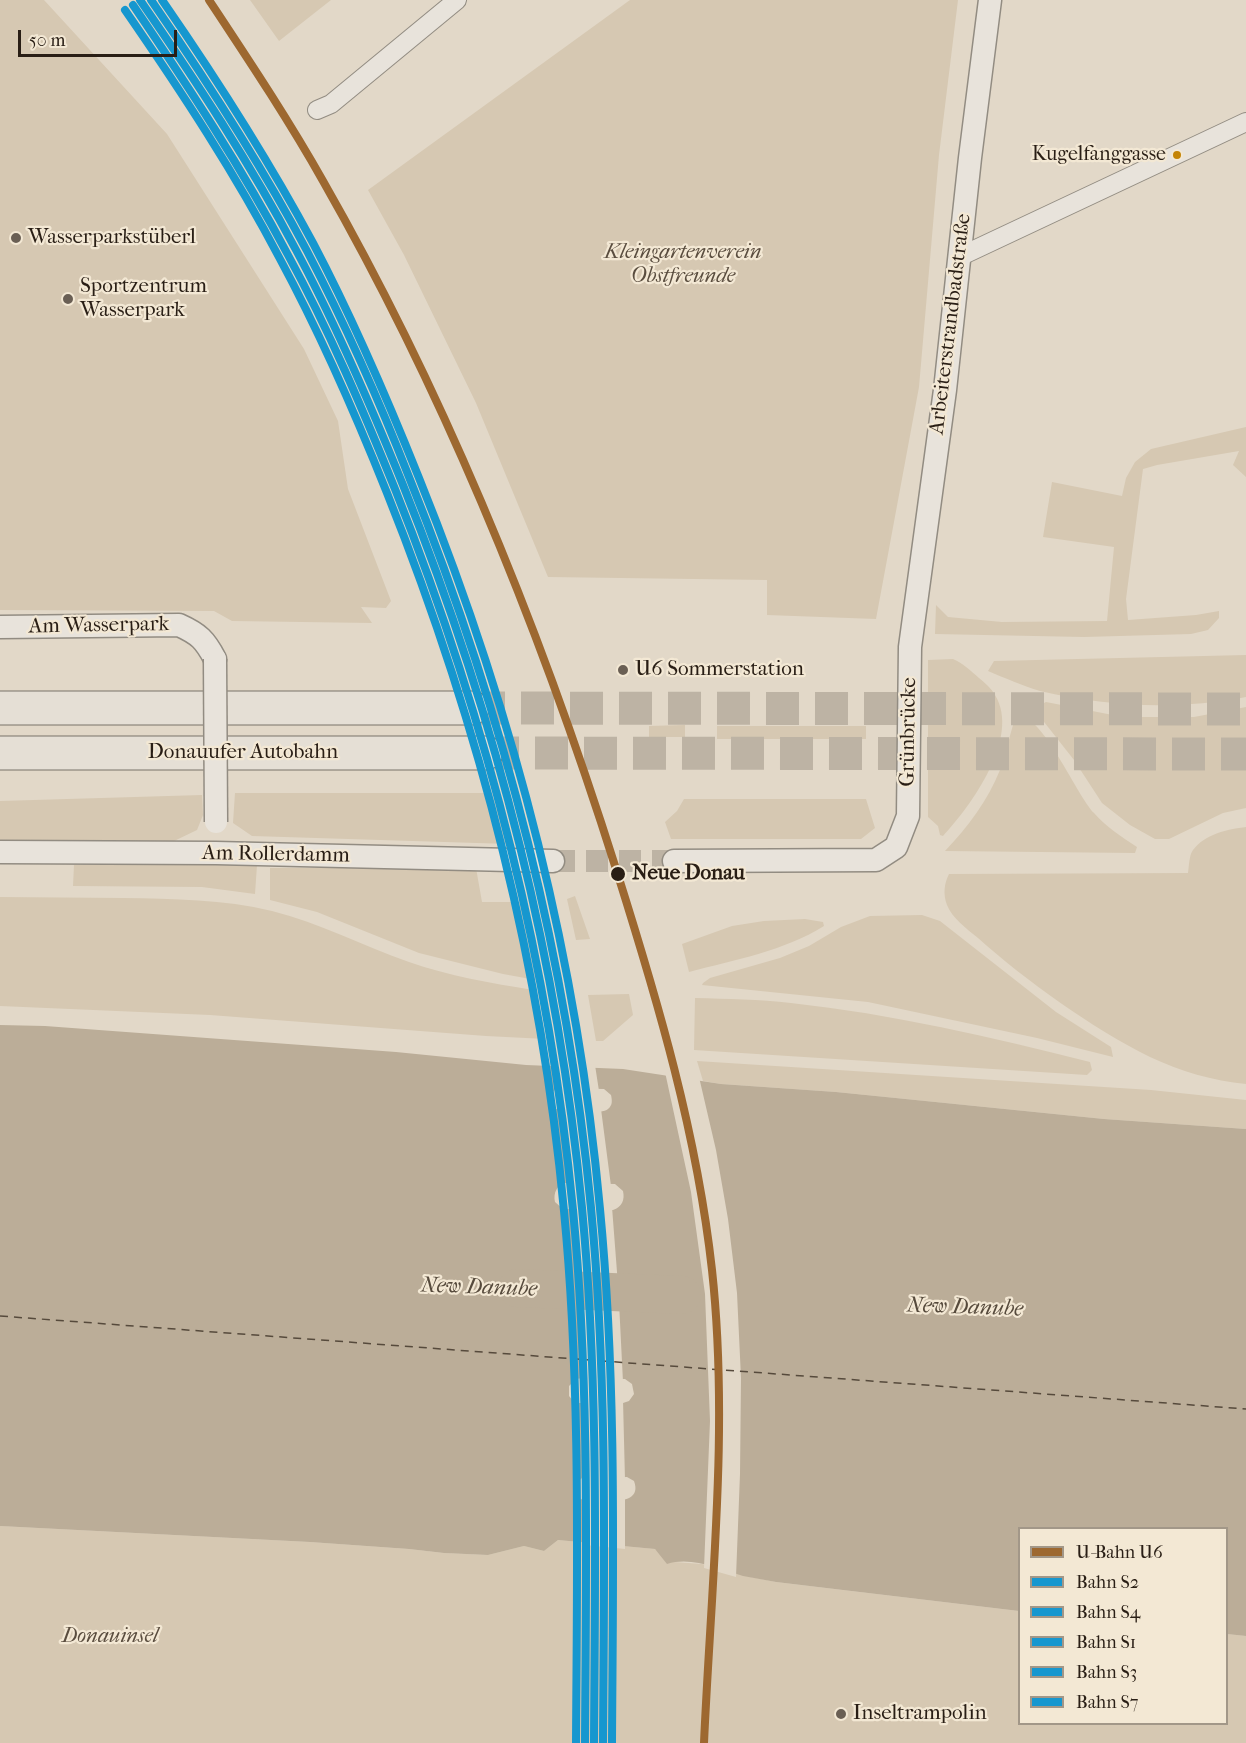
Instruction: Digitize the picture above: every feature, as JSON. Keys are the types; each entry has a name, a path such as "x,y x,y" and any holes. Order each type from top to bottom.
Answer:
{"highway":[{"path":"0,694 63,708"},
{"path":"0,708 472,708"},
{"name":"Donauufer Autobahn","path":"0,753 486,753"},
{"path":"0,770 117,753"}],"street":[{"path":"317,110 331,104 457,0"},
{"name":"Arbeiterstrandbadstraße","path":"910,647 945,390 990,0"},
{"path":"959,257 1246,122"},
{"name":"Am Wasserpark","path":"0,627 179,625 197,633 207,644 215,659 216,853"},
{"name":"Grünbrücke","path":"674,861 876,860 896,847 908,816 910,647"},
{"name":"Am Rollerdamm","path":"0,852 216,853 553,861"}],"green space":[{"name":"Sportzentrum Wasserpark","path":"0,0 44,0 167,134 304,349 338,421 348,489 391,601 386,608 361,607 372,623 232,621 214,611 0,610"},
{"path":"250,0 331,0 279,41"},
{"name":"Kleingartenverein Obstfreunde","path":"630,0 958,0 939,155 919,387 876,619 767,615 767,580 548,577 476,403 404,255 368,190"},
{"path":"1246,427 1246,477 1233,465 1239,451 1143,469 1126,599 1128,620 1219,611 1219,618 1208,630 1191,634 1084,637 935,634 936,605 948,617 1002,622 1107,621 1114,547 1043,537 1052,482 1122,496 1126,478 1135,462 1151,449"},
{"path":"1246,655 1246,697 1195,704 1143,705 1091,701 1040,691 988,671 994,661"},
{"path":"953,659 970,670 993,692 1001,712 1002,731 997,750 979,789 943,836 940,835 938,826 928,817 928,660"},
{"path":"1046,702 1123,717 1194,717 1246,707 1246,808 1223,813 1169,839 1155,839 1130,825 1102,803 1074,760 1037,713 1036,707"},
{"path":"1024,718 1042,732 1094,813 1137,847 1135,853 945,851 969,823 983,802 1000,770 1013,725"},
{"path":"685,725 685,737 649,737 649,726"},
{"path":"717,726 866,726 866,739 717,739"},
{"path":"235,793 492,793 509,844 252,836 233,823"},
{"path":"202,795 203,815 197,830 172,842 0,840 0,801"},
{"path":"684,799 866,799 875,828 861,839 671,839 665,822 677,811"},
{"path":"1246,827 1246,1084 1197,1075 1173,1067 1128,1046 1038,987 956,919 946,901 945,889 949,874 1188,873 1191,855 1198,844 1217,833"},
{"path":"74,865 257,865 255,894 202,887 73,886"},
{"path":"270,868 476,868 482,902 520,902 536,980 419,953 317,912 270,900"},
{"path":"575,896 590,939 576,940 567,899"},
{"path":"0,897 180,899 235,904 272,911 424,967 470,979 533,990 546,1039 210,1015 0,1006"},
{"path":"922,915 940,921 1056,1012 1111,1047 1113,1057 1037,1038 868,1002 702,985 710,978 780,958 809,946 841,927 870,916"},
{"path":"805,919 823,922 824,926 809,935 776,948 689,972 682,944 732,926 764,921"},
{"path":"629,994 633,1015 603,1041 596,1041 588,995"},
{"path":"695,998 779,1002 866,1013 979,1035 1090,1062 1092,1070 1087,1075 694,1050"},
{"path":"697,1061 1151,1090 1246,1100 1246,1129 1104,1119 836,1092 721,1084 703,1081"},
{"name":"Donauinsel","path":"0,1526 310,1542 488,1555 524,1546 544,1551 558,1540 655,1549 674,1562 702,1564 776,1582 1018,1611 1018,1725 1228,1725 1228,1634 1246,1636 1246,1743 0,1743"}],"water":[{"path":"0,1025 45,1026 396,1052 526,1065 623,1069 721,1084 836,1092 1104,1119 1246,1129 1246,1636 1228,1634 1228,1527 1018,1527 1018,1611 776,1582 743,1576 696,1562 667,1564 655,1549 558,1540 544,1551 524,1546 488,1555 310,1542 0,1526","holes":["559,1088 604,1089 611,1095 612,1101 608,1109 604,1111 589,1113 556,1109 552,1107 551,1098 552,1093","565,1183 615,1184 623,1191 624,1197 621,1205 613,1210 563,1209 555,1202 555,1196 556,1190","579,1282 621,1282 629,1287 631,1297 623,1305 575,1304 568,1295 571,1287","576,1379 625,1379 632,1384 634,1394 629,1401 623,1403 575,1403 569,1396 569,1386","627,1477 634,1481 635,1490 633,1495 619,1501 585,1500 576,1496 574,1491 574,1485 582,1478"]}],"pier":[{"path":"555,1063 595,1065 599,1091 559,1091"},
{"path":"665,1072 699,1077 716,1150 728,1219 737,1293 741,1378 736,1577 704,1568 710,1421 705,1294 691,1192"},
{"path":"562,1109 601,1109 611,1186 571,1186"},
{"path":"573,1207 612,1207 618,1285 579,1285"},
{"path":"580,1302 619,1302 623,1382 583,1381"},
{"path":"623,1400 625,1480 585,1480 584,1401"},
{"path":"585,1497 625,1497 625,1549 585,1545"}],"waterway":[{"name":"New Danube","path":"517,1288 682,1295"}],"ferry route":[{"path":"0,1316 1246,1409"}],"tunnel":[{"path":"472,708 1246,709"},
{"path":"486,753 1246,754"},
{"path":"553,861 674,861"}],"metro line":[{"name":"U6","path":"209,0 282,112 323,181 411,347 451,432 524,606 557,694 617,872 661,1019 697,1169 712,1270 717,1329 719,1447 704,1743"}],"rail line":[{"name":"S2","path":"140,0 202,92 260,186 326,308 353,366 403,485 467,661 518,840 557,1023 582,1208 594,1409 594,1743"},
{"name":"S1","path":"151,0 213,92 271,186 307,251 361,362 398,448 443,565 502,745 526,836 548,928 566,1021 591,1208 603,1409 603,1743"},
{"name":"S7","path":"162,0 222,89 278,181 328,272 369,359 453,566 512,745 536,836 575,1021 600,1209 612,1409 612,1743"},
{"name":"S4","path":"133,5 194,97 252,191 303,283 345,370 395,489 428,576 458,664 509,843 548,1025 573,1210 585,1409 585,1743"},
{"name":"S3","path":"125,10 187,102 245,195 310,316 337,374 375,463 420,580 450,667 501,846 540,1027 554,1119 564,1211 576,1410 576,1743"}],"place":[{"name":"Kugelfanggasse","path":"1177,155"},
{"name":"Wasserparkstüberl","path":"16,238"},
{"name":"Sportzentrum Wasserpark","path":"68,299"},
{"name":"U6 Sommerstation","path":"623,670"},
{"name":"Neue Donau","path":"618,874"},
{"name":"Inseltrampolin","path":"841,1714"}]}
